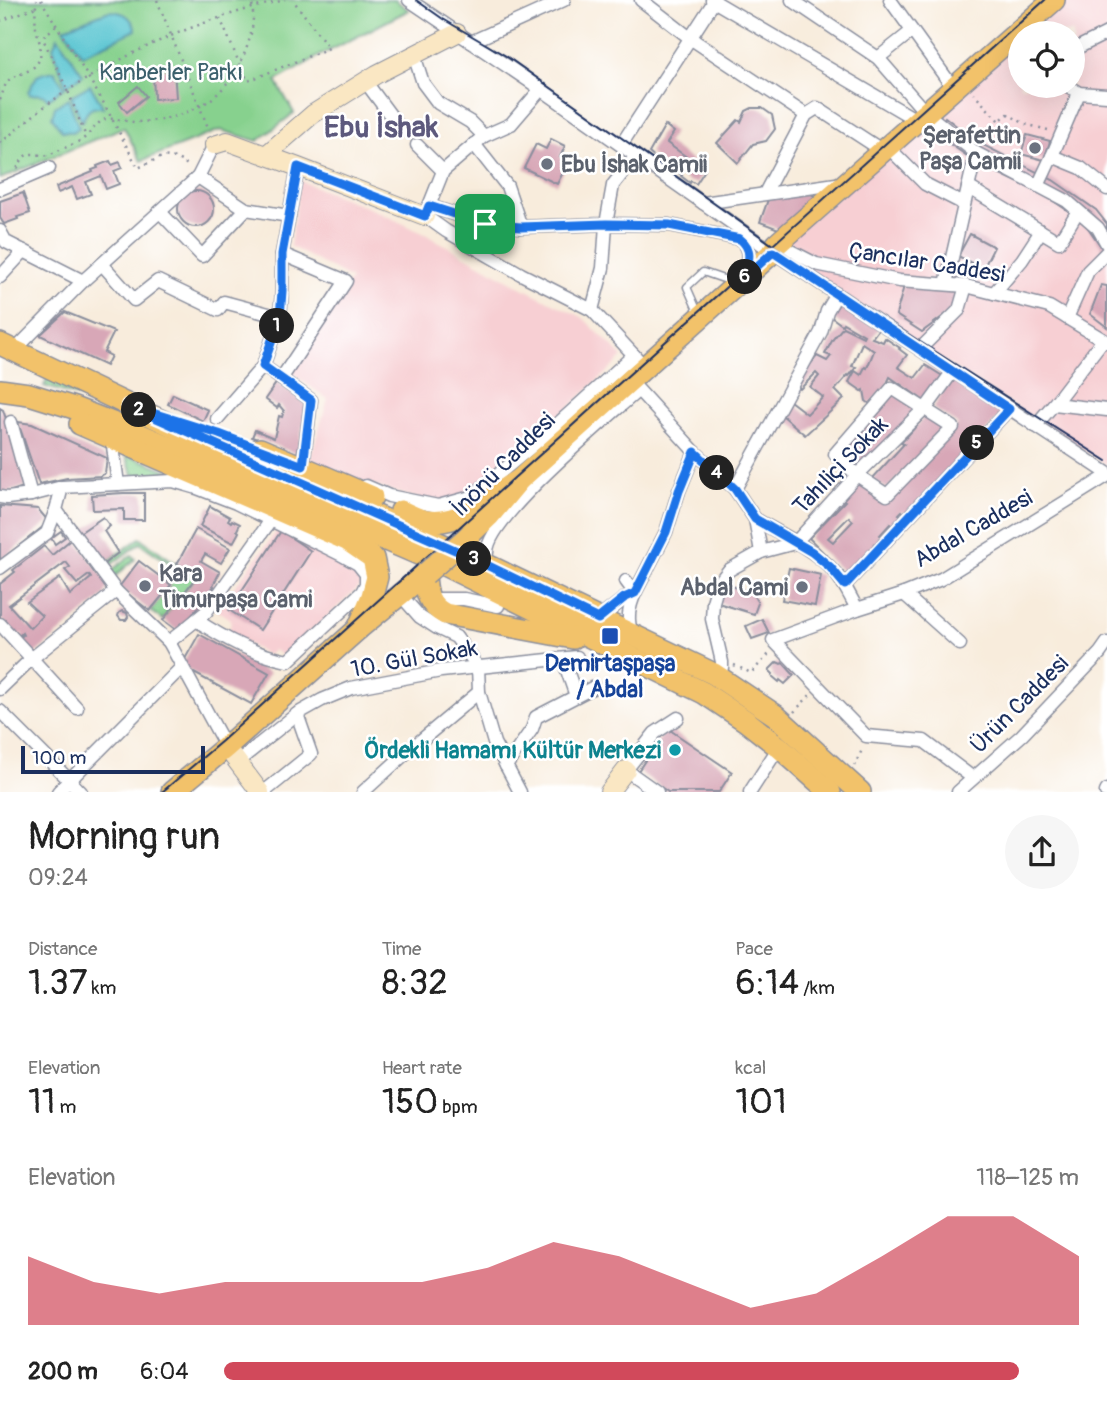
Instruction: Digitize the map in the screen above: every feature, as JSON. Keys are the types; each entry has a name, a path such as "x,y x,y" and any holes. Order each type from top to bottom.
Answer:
{"main road":[{"name":"İnönü Caddesi","path":"1036,21 1054,0"},
{"path":"266,155 313,114 365,81 414,55 464,37"},
{"name":"İnönü Caddesi","path":"172,792 232,754 358,629 425,574 464,547 519,480 775,248 922,117 963,91 1008,51"},
{"path":"214,145 227,141 427,211"},
{"path":"7,347 127,405 464,547 598,619 630,645 746,721 830,792"},
{"path":"14,392 40,389 45,379 43,367 34,359"},
{"path":"14,392 112,439 346,540 373,558 377,577 358,629"},
{"path":"14,392 74,408 120,426 630,645 714,674 775,715 860,792"},
{"path":"127,405 304,463 426,521 461,516 519,480"},
{"path":"425,574 426,594 432,604 445,614 589,642 630,645"},
{"path":"232,754 262,792"},
{"path":"609,792 626,770"}],"street":[{"path":"409,0 703,203 775,248 837,294 1107,474"},
{"path":"464,37 564,0"},
{"path":"621,145 714,0 922,117 976,153 1067,201 1098,229 1107,244"},
{"path":"792,0 878,58 922,117"},
{"path":"890,0 912,31 963,91"},
{"path":"645,1 690,38 806,115"},
{"path":"878,58 912,31"},
{"path":"1085,44 1107,33"},
{"path":"414,55 423,83 438,103 470,122 507,187 521,227"},
{"path":"365,81 399,127"},
{"path":"427,211 443,171 479,140 510,124 541,89"},
{"path":"1085,91 1107,95"},
{"path":"1038,186 1062,133 1072,98"},
{"path":"765,193 806,115 817,108 886,149 925,184 964,204"},
{"path":"7,347 198,177 214,145"},
{"path":"417,145 443,171"},
{"path":"946,284 976,153"},
{"path":"592,310 603,268 606,224 613,185 636,156"},
{"path":"1052,156 1081,168 1107,189"},
{"path":"217,419 263,366 280,317 282,254 298,167"},
{"path":"0,189 50,168"},
{"path":"198,177 246,209 289,216"},
{"path":"703,203 847,183"},
{"path":"968,187 1059,242 1078,211"},
{"path":"160,212 202,256 246,209"},
{"path":"427,211 485,224 521,227 669,225 740,239 747,244 750,254 747,268 737,284"},
{"path":"427,211 446,231 521,274 592,310 695,452 735,489 755,519 761,552"},
{"path":"0,231 6,242 83,281"},
{"path":"994,293 1022,260 1041,231"},
{"name":"Çancılar Caddesi","path":"775,248 816,264 899,281 966,286 1049,307 1105,341"},
{"path":"0,277 24,251"},
{"path":"1066,317 1088,271 1107,252"},
{"path":"281,379 346,281 282,254"},
{"path":"102,264 134,300 158,281 218,310 223,302 280,317"},
{"path":"920,349 959,310 966,286"},
{"path":"735,489 821,332 827,311 837,294"},
{"path":"1035,426 1105,341"},
{"path":"263,366 311,400 304,463 389,496 438,506 472,499 533,446 637,373"},
{"name":"Tahıliçi Sokak","path":"714,674 722,668 722,662 712,619 713,602 718,584 729,570 761,552 795,543 929,404 953,371"},
{"path":"486,553 486,546 500,520 637,373"},
{"path":"892,388 924,408 953,427 887,495 858,475 835,454 892,388"},
{"path":"1054,404 1107,410"},
{"path":"845,585 1009,409"},
{"path":"11,422 31,495"},
{"path":"112,439 118,484"},
{"path":"630,645 629,608 666,532 695,452"},
{"name":"Abdal Caddesi","path":"778,645 773,640 941,579 1107,474"},
{"path":"0,497 31,495 62,487 173,481 236,503 340,554 358,564 368,575 362,592 288,661 250,650 195,620"},
{"path":"0,568 47,533 62,487"},
{"path":"56,510 116,591 169,642 232,754"},
{"path":"755,519 812,552 830,567 845,585 857,609"},
{"path":"169,642 206,612 271,520"},
{"path":"626,581 635,593"},
{"path":"0,689 31,659 116,591"},
{"path":"598,619 624,598 635,593"},
{"path":"904,594 960,645"},
{"path":"438,599 464,599 498,606"},
{"path":"405,600 419,608 437,628 457,636 478,667 479,692 494,743 520,792"},
{"path":"0,624 77,708"},
{"path":"778,645 866,736 925,741 973,778"},
{"name":"Ürün Caddesi","path":"958,792 1022,735 1105,652"},
{"name":"10. Gül Sokak","path":"232,754 322,700 351,688 428,673 577,657"},
{"path":"563,659 576,696"},
{"path":"58,792 182,667"},
{"path":"506,766 532,729 536,717 594,687"},
{"path":"363,792 479,692"},
{"path":"0,710 81,792"},
{"path":"262,792 312,754 297,714"},
{"path":"657,792 626,770 655,733 678,718"},
{"path":"755,790 779,747"}],"lane":[{"path":"700,317 687,287 703,272 737,284"}],"path":[{"path":"0,100 10,79 34,66 40,57 36,25 36,6 39,0"},
{"path":"39,0 89,78 138,168 164,156 175,157 189,166 198,177"},
{"path":"157,0 214,145"},
{"path":"15,171 28,154 50,155 86,137 103,120 138,122 172,117 200,106 215,96 240,65 249,43 253,7 251,0"},
{"path":"0,143 53,100 113,63 171,34 253,7 285,0"},
{"path":"220,18 248,80 329,48 293,0"},
{"path":"0,22 36,6"},
{"path":"56,26 45,35 44,41 86,137"},
{"path":"963,91 999,121 1008,114 1025,124 1062,133"},
{"path":"734,665 751,673 778,645"},
{"path":"792,715 818,687"}],"shaded area":[{"path":"1067,0 1107,0 1107,465 773,252 1008,50 1008,98 1085,98 1085,21 1043,21"},
{"path":"300,181 376,211 427,235 530,292 582,317 623,357 495,476 469,495 441,505 362,482 310,459 328,399 290,372 351,279 290,246"},
{"path":"279,528 356,566 364,582 284,657 274,650 267,655 229,633 231,620 217,610"}],"green space":[{"name":"Kanberler Parkı","path":"0,0 395,0 409,10 276,81 294,113 258,141 220,130 141,161 124,127 0,179"},
{"path":"49,375 211,456 81,397 44,386"},
{"path":"125,454 180,475 135,479"},
{"path":"140,538 197,576 163,620 150,611 170,586 166,582 176,568 140,543 106,568 101,566"},
{"path":"132,555 135,559 113,578 108,573"}],"water":[{"path":"109,11 126,15 136,30 82,55 64,28"},
{"path":"58,37 83,75 66,86 53,47"},
{"path":"55,71 64,88 48,99 38,94 30,95 28,92 37,76"},
{"path":"90,85 103,107 90,110 82,122 71,96"},
{"path":"68,98 79,128 72,132 62,131 52,117 55,107"}],"building":[{"path":"174,68 176,98 154,99 153,69"},
{"path":"138,86 146,96 127,112 119,102"},
{"path":"762,108 772,115 775,129 766,141 753,144 738,163 717,143 738,120 741,122 746,111"},
{"path":"937,110 943,120 945,117 977,142 1053,180 1096,210 1107,224 1107,255 1084,222 1077,217 1046,196 977,163 923,125"},
{"path":"665,125 674,132 667,143 705,170 696,184 691,181 690,183 649,153"},
{"name":"Şerafettin Paşa Camii","path":"1027,135 1050,141 1044,160 1021,154"},
{"name":"Ebu İshak Camii","path":"551,139 565,146 560,157 569,161 557,184 524,168 536,144 546,149"},
{"path":"110,161 112,165 120,162 122,168 114,171 119,184 106,189 101,176 86,182 91,194 77,199 72,187 58,193 56,187 93,172 97,166"},
{"path":"196,191 208,197 214,209 208,221 196,227 184,221 178,209 184,197"},
{"path":"23,193 30,213 4,224 0,218 0,201"},
{"path":"811,194 817,197 784,231 760,222 769,197"},
{"path":"970,234 994,247 983,269 958,256"},
{"path":"1101,285 1107,286 1107,327 1090,314"},
{"path":"904,286 964,290 958,305 922,332 896,315"},
{"path":"841,301 880,327 872,338 883,342 885,338 907,355 898,367 915,378 925,365 944,377 926,402 890,377 890,382 870,404 866,401 864,390 849,382 855,371 861,375 865,367 867,368 874,351 862,343 852,366 856,367 835,390 844,399 805,435 782,415 790,401 807,414 823,397 810,387 819,376 816,373 800,389 795,383 817,356 827,361 831,356 825,354 843,327 863,337 864,335 830,316"},
{"path":"65,312 114,332 104,352 111,356 106,366 40,335"},
{"path":"953,375 1005,411 906,515 902,511 899,514 902,516 893,527 890,524 880,535 885,540 848,577 809,538 845,501 842,499 860,480 881,499 958,425 933,408","holes":["849,517 853,521 833,542 828,538"]},
{"path":"277,382 307,407 297,454 252,437 255,430 274,438 279,416 282,417 284,411 279,405 277,408 265,399"},
{"path":"893,393 918,409 859,472 840,454"},
{"path":"173,394 208,410 203,421 168,404"},
{"path":"0,408 9,428 26,486 6,493 0,492"},
{"path":"927,414 945,427 887,489 872,479 904,444 901,443"},
{"path":"18,422 32,424 107,458 105,473 101,476 67,478 39,484"},
{"path":"144,493 144,520 124,520 124,509 93,510 92,495"},
{"path":"0,506 38,509 49,522 0,561"},
{"path":"210,506 230,517 228,520 231,522 232,520 240,524 233,543 200,526"},
{"path":"103,517 110,526 104,531 118,553 101,566 78,534"},
{"path":"196,529 230,548 221,563 205,554 201,561 220,572 214,586 179,632 163,620 197,576 177,564"},
{"path":"61,531 65,537 55,544 51,538"},
{"path":"281,531 311,551 260,630 229,610"},
{"path":"74,537 109,584 104,596 32,656 17,640 22,633 17,638 0,618 0,584 44,546 52,555","holes":["66,562 70,567 65,570 77,584 89,575 91,578 70,595 60,578 27,602 42,616 30,628 9,605"]},
{"name":"Kara Timurpaşa Cami","path":"139,561 171,585 150,611 119,587"},
{"name":"Abdal Cami","path":"789,568 821,575 815,606 782,600"},
{"path":"724,583 752,593 758,603 754,614 718,603"},
{"path":"122,611 127,613 126,620 121,620 118,616"},
{"path":"762,619 769,633 752,639 746,626"},
{"path":"199,634 269,673 251,704 181,666"},
{"path":"777,662 783,663 794,675 785,684 772,676 769,670"},
{"name":"Ördekli Hamamı Kültür Merkezi","path":"667,728 732,772 719,792 668,792 638,771"}],"tram line":[{"path":"416,0 506,56 815,275 1107,461"},
{"path":"162,792 1045,0"}],"place":[{"name":"Şerafettin Paşa Camii","path":"1035,148"},
{"name":"Ebu İshak Camii","path":"547,164"},
{"name":"Kara Timurpaşa Cami","path":"145,586"},
{"name":"Abdal Cami","path":"802,587"},
{"name":"Demirtaşpaşa / Abdal","path":"610,636"},
{"name":"Ördekli Hamamı Kültür Merkezi","path":"675,750"}],"district":[{"name":"Ebu İshak","path":"381,127"}],"route":[{"path":"298,167 425,216 429,206 485,224 521,227 669,225 740,239 747,244 750,254 747,268 737,284 773,252 1009,409 845,585 830,567 812,552 755,519 735,489 695,452 666,532 635,593 624,598 598,619 464,554 127,405 243,442 303,466 311,400 263,366 280,317 282,254 298,167"}]}
